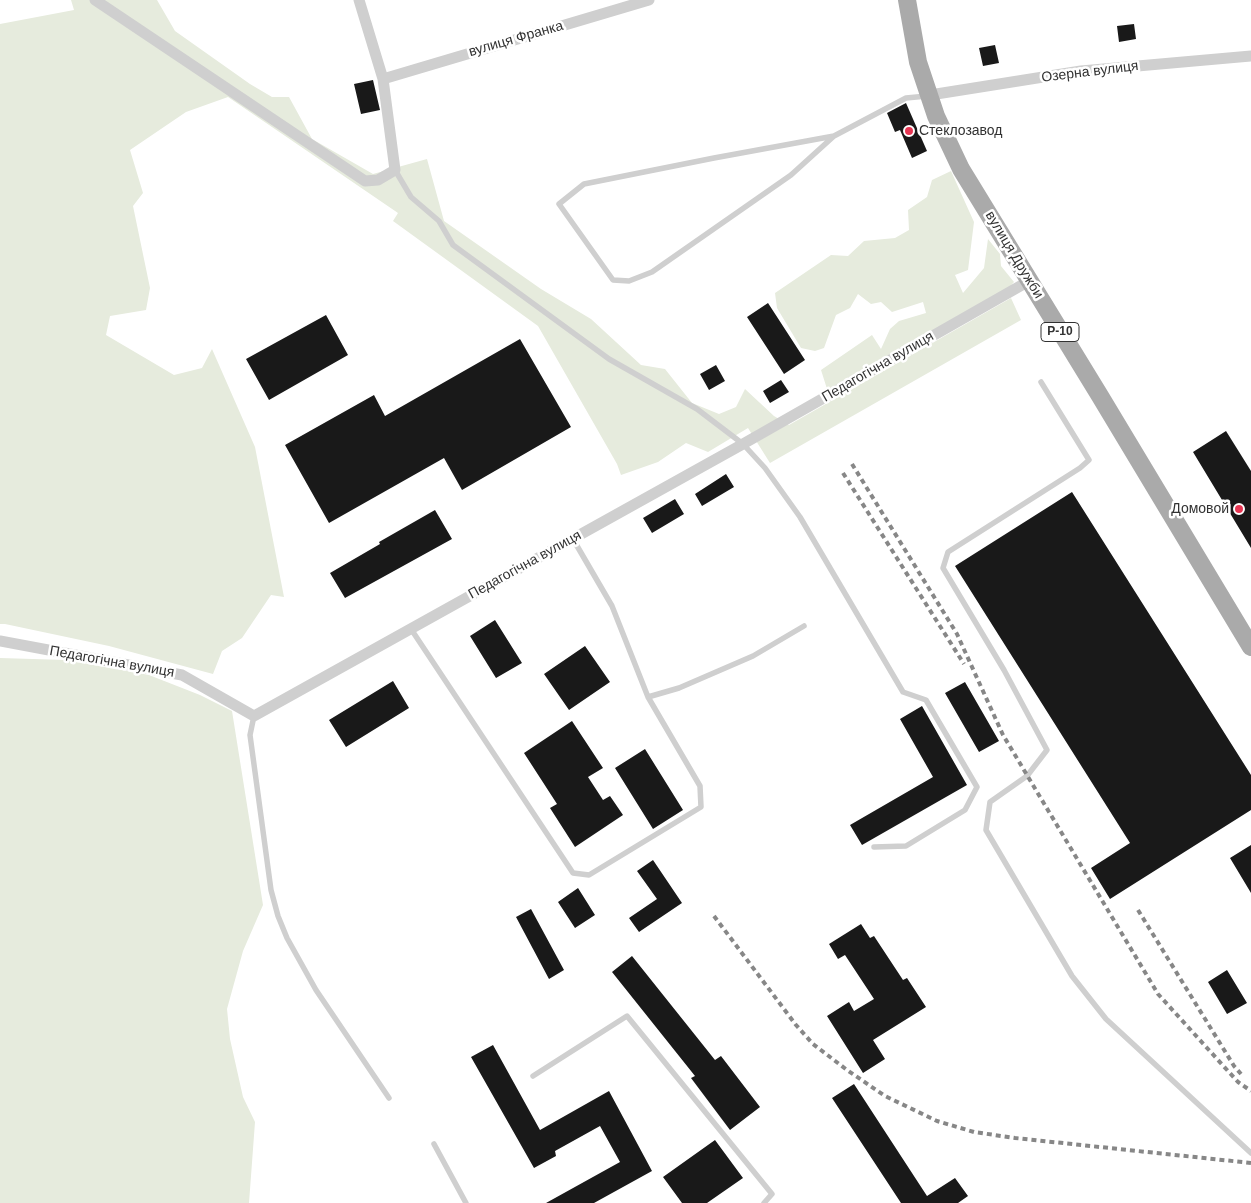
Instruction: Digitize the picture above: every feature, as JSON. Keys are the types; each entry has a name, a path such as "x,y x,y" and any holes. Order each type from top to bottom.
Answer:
{"main road":[{"name":"вулиця Дружби","path":"906,0 918,62 936,116 961,169 1251,648"}],"street":[{"path":"95,0 365,181 378,180 395,170 383,79 359,0"},
{"name":"вулиця Франка","path":"383,79 649,0"},
{"name":"Озерна вулиця","path":"930,96 1081,71 1251,56"},
{"name":"Педагогічна вулиця","path":"0,642 182,675 254,716 743,444 1029,281"}],"lane":[{"path":"834,136 584,184 559,204 613,280 629,282 652,272 791,175 834,136 906,98 930,96"},
{"path":"395,170 411,196 439,221 452,245 609,359 697,409 743,444 765,468 800,517 903,692 926,700 977,787 964,810 906,846 874,848"},
{"path":"1041,382 1088,460 1080,468 948,552 943,568 1004,670 1047,750 1027,776 990,802 986,830 1072,976 1106,1019 1251,1153"},
{"path":"411,629 573,873 589,875 701,807 700,786 648,697 612,606 573,539"},
{"path":"648,697 679,688 753,656 804,626"},
{"path":"254,716 250,735 271,890 278,916 287,938 316,990 389,1098"},
{"path":"533,1076 627,1016 772,1194 764,1203"},
{"path":"434,1144 466,1203"}],"shaded area":[{"path":"71,0 157,0 175,31 250,84 272,97 289,97 312,139 373,174 427,159 444,221 541,289 591,319 641,365 665,369 692,403 719,414 736,407 745,389 774,416 789,425 1011,298 1021,320 770,463 748,428 708,452 686,443 658,462 621,475 617,464 538,326 393,221 398,213 228,97 186,112 130,150 143,193 133,206 150,288 146,310 110,316 106,335 174,375 202,368 212,349 255,447 284,597 271,595 242,638 222,651 213,674 109,646 0,624 0,24 74,10"},
{"path":"951,171 974,222 968,270 955,275 963,293 984,268 988,239 1000,254 1001,266 1014,282 1007,290 828,392 821,370 872,335 881,349 890,329 899,321 926,313 923,302 892,312 881,302 871,304 858,294 850,308 836,315 824,348 815,351 801,348 777,308 775,293 831,255 848,256 864,241 895,238 909,230 908,210 927,197 932,180"},
{"path":"0,658 66,660 149,675 200,695 232,711 263,905 243,951 227,1009 230,1039 243,1097 255,1122 249,1203 0,1203"}],"building":[{"path":"1134,24 1136,39 1119,42 1117,26"},
{"path":"995,45 999,63 983,66 979,48"},
{"path":"373,80 380,110 361,114 354,84"},
{"name":"Стеклозавод","path":"906,103 927,151 912,158 900,130 895,132 887,113"},
{"path":"768,303 805,360 784,374 747,317"},
{"path":"326,315 348,355 269,400 246,359"},
{"path":"520,339 571,427 462,490 444,458 329,523 285,445 374,395 385,416"},
{"path":"716,365 725,381 709,390 700,374"},
{"path":"781,380 789,392 770,403 763,391"},
{"name":"Домовой","path":"1226,431 1251,471 1251,548 1193,452"},
{"path":"726,474 734,487 702,506 695,494"},
{"path":"1072,492 1251,775 1251,810 1110,899 1091,868 1130,843 955,566"},
{"path":"675,499 684,514 652,533 643,518"},
{"path":"435,510 452,539 345,598 330,573"},
{"path":"495,620 522,663 496,678 470,636"},
{"path":"585,646 610,682 569,710 544,674"},
{"path":"393,681 409,708 346,747 329,720"},
{"path":"965,682 999,741 979,752 945,693"},
{"path":"922,706 967,785 862,845 850,825 933,777 900,719"},
{"path":"572,721 603,768 588,777 603,800 610,796 623,815 575,847 550,808 557,804 524,753"},
{"path":"645,749 683,810 653,829 615,768"},
{"path":"1251,845 1251,893 1230,858"},
{"path":"653,860 682,903 639,932 629,918 657,899 637,871"},
{"path":"578,888 595,915 575,928 558,902"},
{"path":"531,909 564,970 549,979 516,917"},
{"path":"861,924 870,938 874,936 903,980 907,978 926,1007 873,1040 885,1059 863,1073 827,1016 849,1002 854,1011 874,999 845,955 838,959 829,944"},
{"path":"632,956 715,1060 721,1056 760,1107 730,1130 691,1078 695,1076 612,972"},
{"path":"1227,970 1247,1003 1227,1014 1208,982"},
{"path":"493,1045 540,1130 609,1091 652,1171 594,1203 546,1203 620,1162 600,1126 555,1151 556,1156 534,1168 471,1057"},
{"path":"854,1084 927,1196 955,1178 968,1196 958,1203 901,1203 832,1098"},
{"path":"715,1140 743,1178 707,1203 682,1203 663,1177"}],"railway":[{"path":"852,464 957,634 1003,735 1158,994 1238,1082 1251,1091"},
{"path":"843,473 964,664"},
{"path":"1138,910 1234,1066 1241,1074"},
{"path":"714,916 796,1025 813,1044 885,1096 937,1121 974,1132 1015,1138 1251,1163"}],"place":[{"name":"Стеклозавод","path":"909,131"},
{"name":"Домовой","path":"1239,509"}]}
